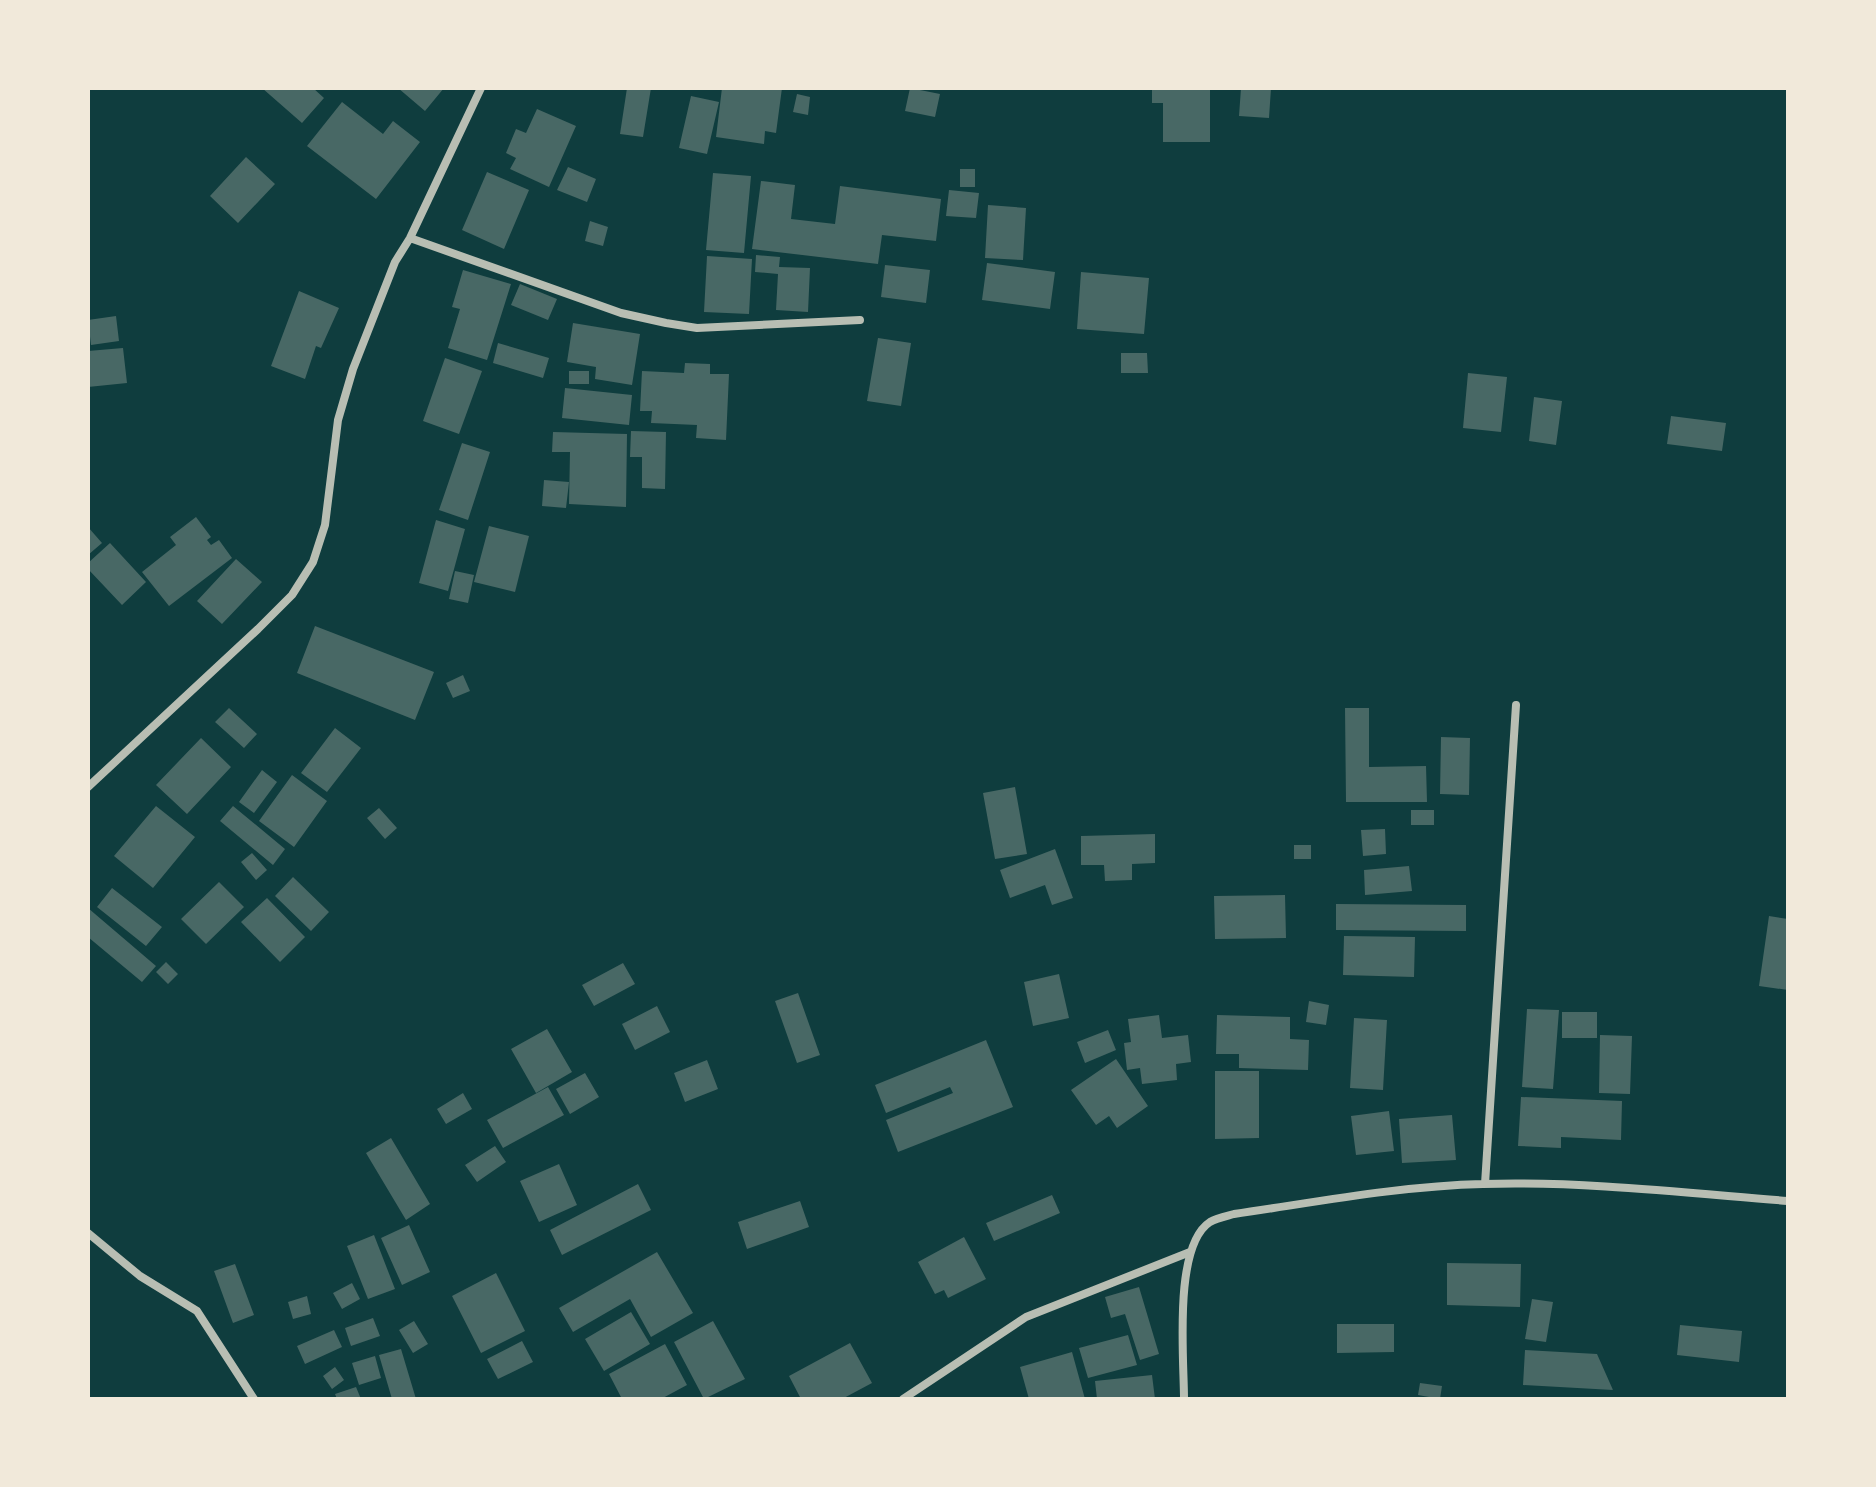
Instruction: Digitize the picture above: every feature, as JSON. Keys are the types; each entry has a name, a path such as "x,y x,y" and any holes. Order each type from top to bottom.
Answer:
{"street":[{"path":"88,787 292,595 313,562 325,525 338,420 353,369 395,262 410,238 481,88"},
{"path":"410,238 621,313 666,323 697,328 860,320"},
{"path":"1485,1184 1516,705"},
{"path":"1184,1399 1185,1293 1190,1252 1194,1239 1210,1222 1234,1214 1412,1189 1485,1184 1605,1188 1788,1201"},
{"path":"88,1233 140,1276 197,1311 254,1399"},
{"path":"903,1399 1026,1317 1190,1252"}],"building":[{"path":"262,88 313,88 324,98 302,123"},
{"path":"398,88 444,88 425,111"},
{"path":"627,88 651,88 643,137 620,134"},
{"path":"722,88 782,88 776,133 765,131 764,144 716,137"},
{"path":"910,88 940,94 935,117 905,111"},
{"path":"1152,88 1210,88 1210,142 1163,142 1163,103 1152,103"},
{"path":"1241,88 1271,88 1269,118 1239,116"},
{"path":"797,94 810,97 808,115 793,112"},
{"path":"691,96 719,102 707,154 679,148"},
{"path":"342,102 383,134 393,121 420,142 376,199 307,146"},
{"path":"537,109 576,126 549,187 510,169 516,158 506,153 516,129 526,133"},
{"path":"246,157 275,184 238,223 210,196"},
{"path":"568,167 596,179 587,202 557,190"},
{"path":"960,169 975,169 975,187 960,187"},
{"path":"487,172 529,190 504,249 462,230"},
{"path":"713,173 751,176 744,253 706,250"},
{"path":"761,181 795,185 791,219 835,224 840,186 941,199 936,241 882,235 878,264 752,249"},
{"path":"949,190 979,193 976,218 946,216"},
{"path":"988,205 1026,208 1023,260 985,258"},
{"path":"590,221 608,227 603,246 585,241"},
{"path":"756,255 780,257 779,267 810,268 808,312 776,310 778,274 755,272"},
{"path":"707,256 752,259 749,314 704,312"},
{"path":"987,263 1055,272 1050,309 982,300"},
{"path":"885,265 930,270 926,303 881,297"},
{"path":"463,270 511,284 487,360 448,348 460,309 452,307"},
{"path":"1081,272 1149,278 1144,334 1077,329"},
{"path":"520,284 557,299 548,320 511,305"},
{"path":"299,291 339,308 321,348 316,346 305,379 271,366"},
{"path":"116,316 119,341 91,345 88,320"},
{"path":"573,323 640,334 632,385 595,379 596,367 567,362"},
{"path":"878,338 911,343 901,406 867,401"},
{"path":"498,343 549,358 543,378 493,363"},
{"path":"123,348 127,383 88,387 88,351"},
{"path":"1121,353 1147,353 1148,373 1121,373"},
{"path":"445,358 482,371 459,434 423,421"},
{"path":"685,363 710,364 710,374 729,374 726,440 696,438 697,425 651,423 652,411 640,411 642,371 684,373"},
{"path":"569,371 589,371 589,384 569,384"},
{"path":"1468,373 1507,377 1501,432 1463,428"},
{"path":"565,388 632,395 629,425 562,418"},
{"path":"1534,397 1562,401 1556,445 1529,441"},
{"path":"1671,416 1726,423 1722,451 1667,444"},
{"path":"631,431 666,432 665,489 642,488 642,457 630,457"},
{"path":"553,432 627,434 626,507 569,504 570,452 552,452"},
{"path":"462,443 490,452 468,520 439,510"},
{"path":"544,480 569,482 566,508 542,506"},
{"path":"196,517 211,537 207,540 211,545 219,540 232,558 169,606 142,572 176,545 170,537"},
{"path":"436,520 465,529 448,591 419,583"},
{"path":"489,526 529,536 515,592 474,582"},
{"path":"88,527 102,543 88,555"},
{"path":"110,543 146,582 122,605 88,569 88,563"},
{"path":"236,559 262,582 222,624 197,601"},
{"path":"455,571 474,575 468,603 449,599"},
{"path":"315,626 434,672 415,720 297,673"},
{"path":"463,675 470,691 453,698 446,683"},
{"path":"229,708 257,734 244,748 215,722"},
{"path":"1345,708 1369,708 1369,767 1426,766 1427,802 1346,802"},
{"path":"335,728 361,748 327,792 301,773"},
{"path":"1441,737 1470,738 1469,795 1440,794"},
{"path":"201,738 231,767 187,814 156,785"},
{"path":"262,770 277,782 254,813 239,802"},
{"path":"292,775 327,801 294,847 259,821"},
{"path":"1015,787 1027,854 995,859 983,793"},
{"path":"156,806 195,837 153,888 114,856"},
{"path":"233,806 285,849 273,865 220,821"},
{"path":"379,808 397,828 385,839 367,818"},
{"path":"1411,810 1434,810 1434,825 1411,825"},
{"path":"1385,829 1386,854 1363,856 1361,830"},
{"path":"1155,834 1155,863 1132,864 1132,880 1105,881 1104,865 1081,865 1081,836"},
{"path":"1294,845 1311,845 1311,859 1294,859"},
{"path":"1055,849 1073,898 1052,905 1045,885 1010,898 1000,870"},
{"path":"252,853 267,870 256,880 241,862"},
{"path":"1409,866 1412,891 1365,895 1364,870"},
{"path":"293,877 329,912 311,931 275,896"},
{"path":"219,882 244,907 206,944 181,919"},
{"path":"112,888 162,927 146,946 97,907"},
{"path":"1285,895 1286,938 1215,939 1214,896"},
{"path":"267,898 305,937 280,962 241,922"},
{"path":"1336,904 1466,905 1466,931 1336,930"},
{"path":"88,908 156,966 142,982 88,937"},
{"path":"1769,916 1788,919 1788,990 1759,986"},
{"path":"1344,936 1415,937 1414,977 1343,975"},
{"path":"166,962 178,974 168,984 156,972"},
{"path":"623,963 635,984 594,1006 582,985"},
{"path":"1059,974 1069,1018 1033,1026 1024,982"},
{"path":"798,993 820,1055 797,1063 775,1001"},
{"path":"1309,1001 1329,1005 1326,1025 1306,1022"},
{"path":"657,1006 670,1032 635,1050 622,1024"},
{"path":"1527,1009 1559,1010 1553,1089 1522,1087"},
{"path":"1562,1012 1597,1012 1597,1038 1562,1038"},
{"path":"1159,1015 1162,1038 1188,1035 1191,1062 1176,1064 1177,1080 1142,1084 1140,1068 1127,1070 1124,1043 1131,1042 1128,1019"},
{"path":"1217,1015 1290,1017 1290,1039 1309,1040 1308,1070 1239,1068 1239,1054 1216,1054"},
{"path":"1354,1018 1387,1020 1383,1090 1350,1088"},
{"path":"547,1029 572,1072 536,1093 511,1049"},
{"path":"1108,1030 1116,1050 1085,1063 1077,1042"},
{"path":"1600,1035 1632,1036 1630,1094 1599,1093"},
{"path":"986,1040 1013,1107 898,1152 886,1120 953,1093 950,1087 886,1113 875,1085"},
{"path":"1116,1059 1148,1106 1117,1128 1109,1116 1096,1125 1071,1090"},
{"path":"707,1060 718,1089 685,1102 674,1073"},
{"path":"1215,1071 1259,1071 1259,1138 1215,1139"},
{"path":"585,1073 599,1097 570,1114 556,1089"},
{"path":"548,1087 564,1115 503,1148 487,1120"},
{"path":"463,1093 472,1109 446,1124 437,1109"},
{"path":"1521,1097 1622,1101 1621,1140 1561,1137 1561,1148 1518,1146"},
{"path":"1389,1111 1394,1151 1356,1155 1351,1116"},
{"path":"1452,1115 1456,1160 1402,1163 1399,1119"},
{"path":"391,1138 430,1204 406,1220 366,1153"},
{"path":"495,1146 506,1162 477,1182 465,1165"},
{"path":"559,1164 577,1205 539,1222 520,1181"},
{"path":"638,1184 651,1210 562,1255 550,1230"},
{"path":"1052,1195 1060,1213 994,1241 986,1223"},
{"path":"800,1201 809,1227 747,1249 738,1222"},
{"path":"409,1225 430,1272 402,1285 381,1238"},
{"path":"374,1235 395,1289 368,1299 347,1246"},
{"path":"964,1237 986,1279 948,1298 944,1290 935,1294 918,1262"},
{"path":"657,1252 693,1313 651,1337 630,1299 573,1332 559,1308"},
{"path":"1447,1263 1521,1264 1520,1307 1447,1305"},
{"path":"235,1264 254,1315 233,1323 214,1271"},
{"path":"496,1273 525,1331 481,1353 452,1296"},
{"path":"352,1283 360,1299 342,1309 333,1293"},
{"path":"1139,1287 1159,1354 1140,1360 1125,1314 1111,1318 1105,1297"},
{"path":"307,1296 311,1314 293,1319 288,1302"},
{"path":"1532,1299 1553,1302 1546,1342 1525,1339"},
{"path":"631,1312 650,1344 604,1371 585,1339"},
{"path":"373,1318 380,1336 351,1346 345,1328"},
{"path":"414,1321 428,1344 413,1353 399,1330"},
{"path":"713,1321 745,1379 704,1399 674,1342"},
{"path":"1337,1324 1394,1324 1394,1352 1337,1353"},
{"path":"1680,1325 1742,1331 1739,1362 1677,1355"},
{"path":"334,1330 342,1347 305,1364 297,1346"},
{"path":"1128,1335 1137,1365 1088,1378 1079,1348"},
{"path":"522,1341 533,1362 498,1379 487,1359"},
{"path":"850,1343 872,1383 842,1399 801,1399 789,1376"},
{"path":"665,1344 687,1385 661,1399 622,1399 609,1374"},
{"path":"401,1349 416,1399 392,1399 379,1355"},
{"path":"1525,1350 1597,1354 1613,1390 1523,1385"},
{"path":"1072,1352 1085,1399 1029,1399 1020,1367"},
{"path":"375,1356 381,1378 359,1385 352,1363"},
{"path":"335,1367 344,1380 332,1389 323,1376"},
{"path":"1152,1375 1155,1399 1097,1399 1095,1381"},
{"path":"1420,1383 1442,1386 1440,1399 1418,1395"},
{"path":"356,1387 361,1399 337,1399 335,1394"}]}
